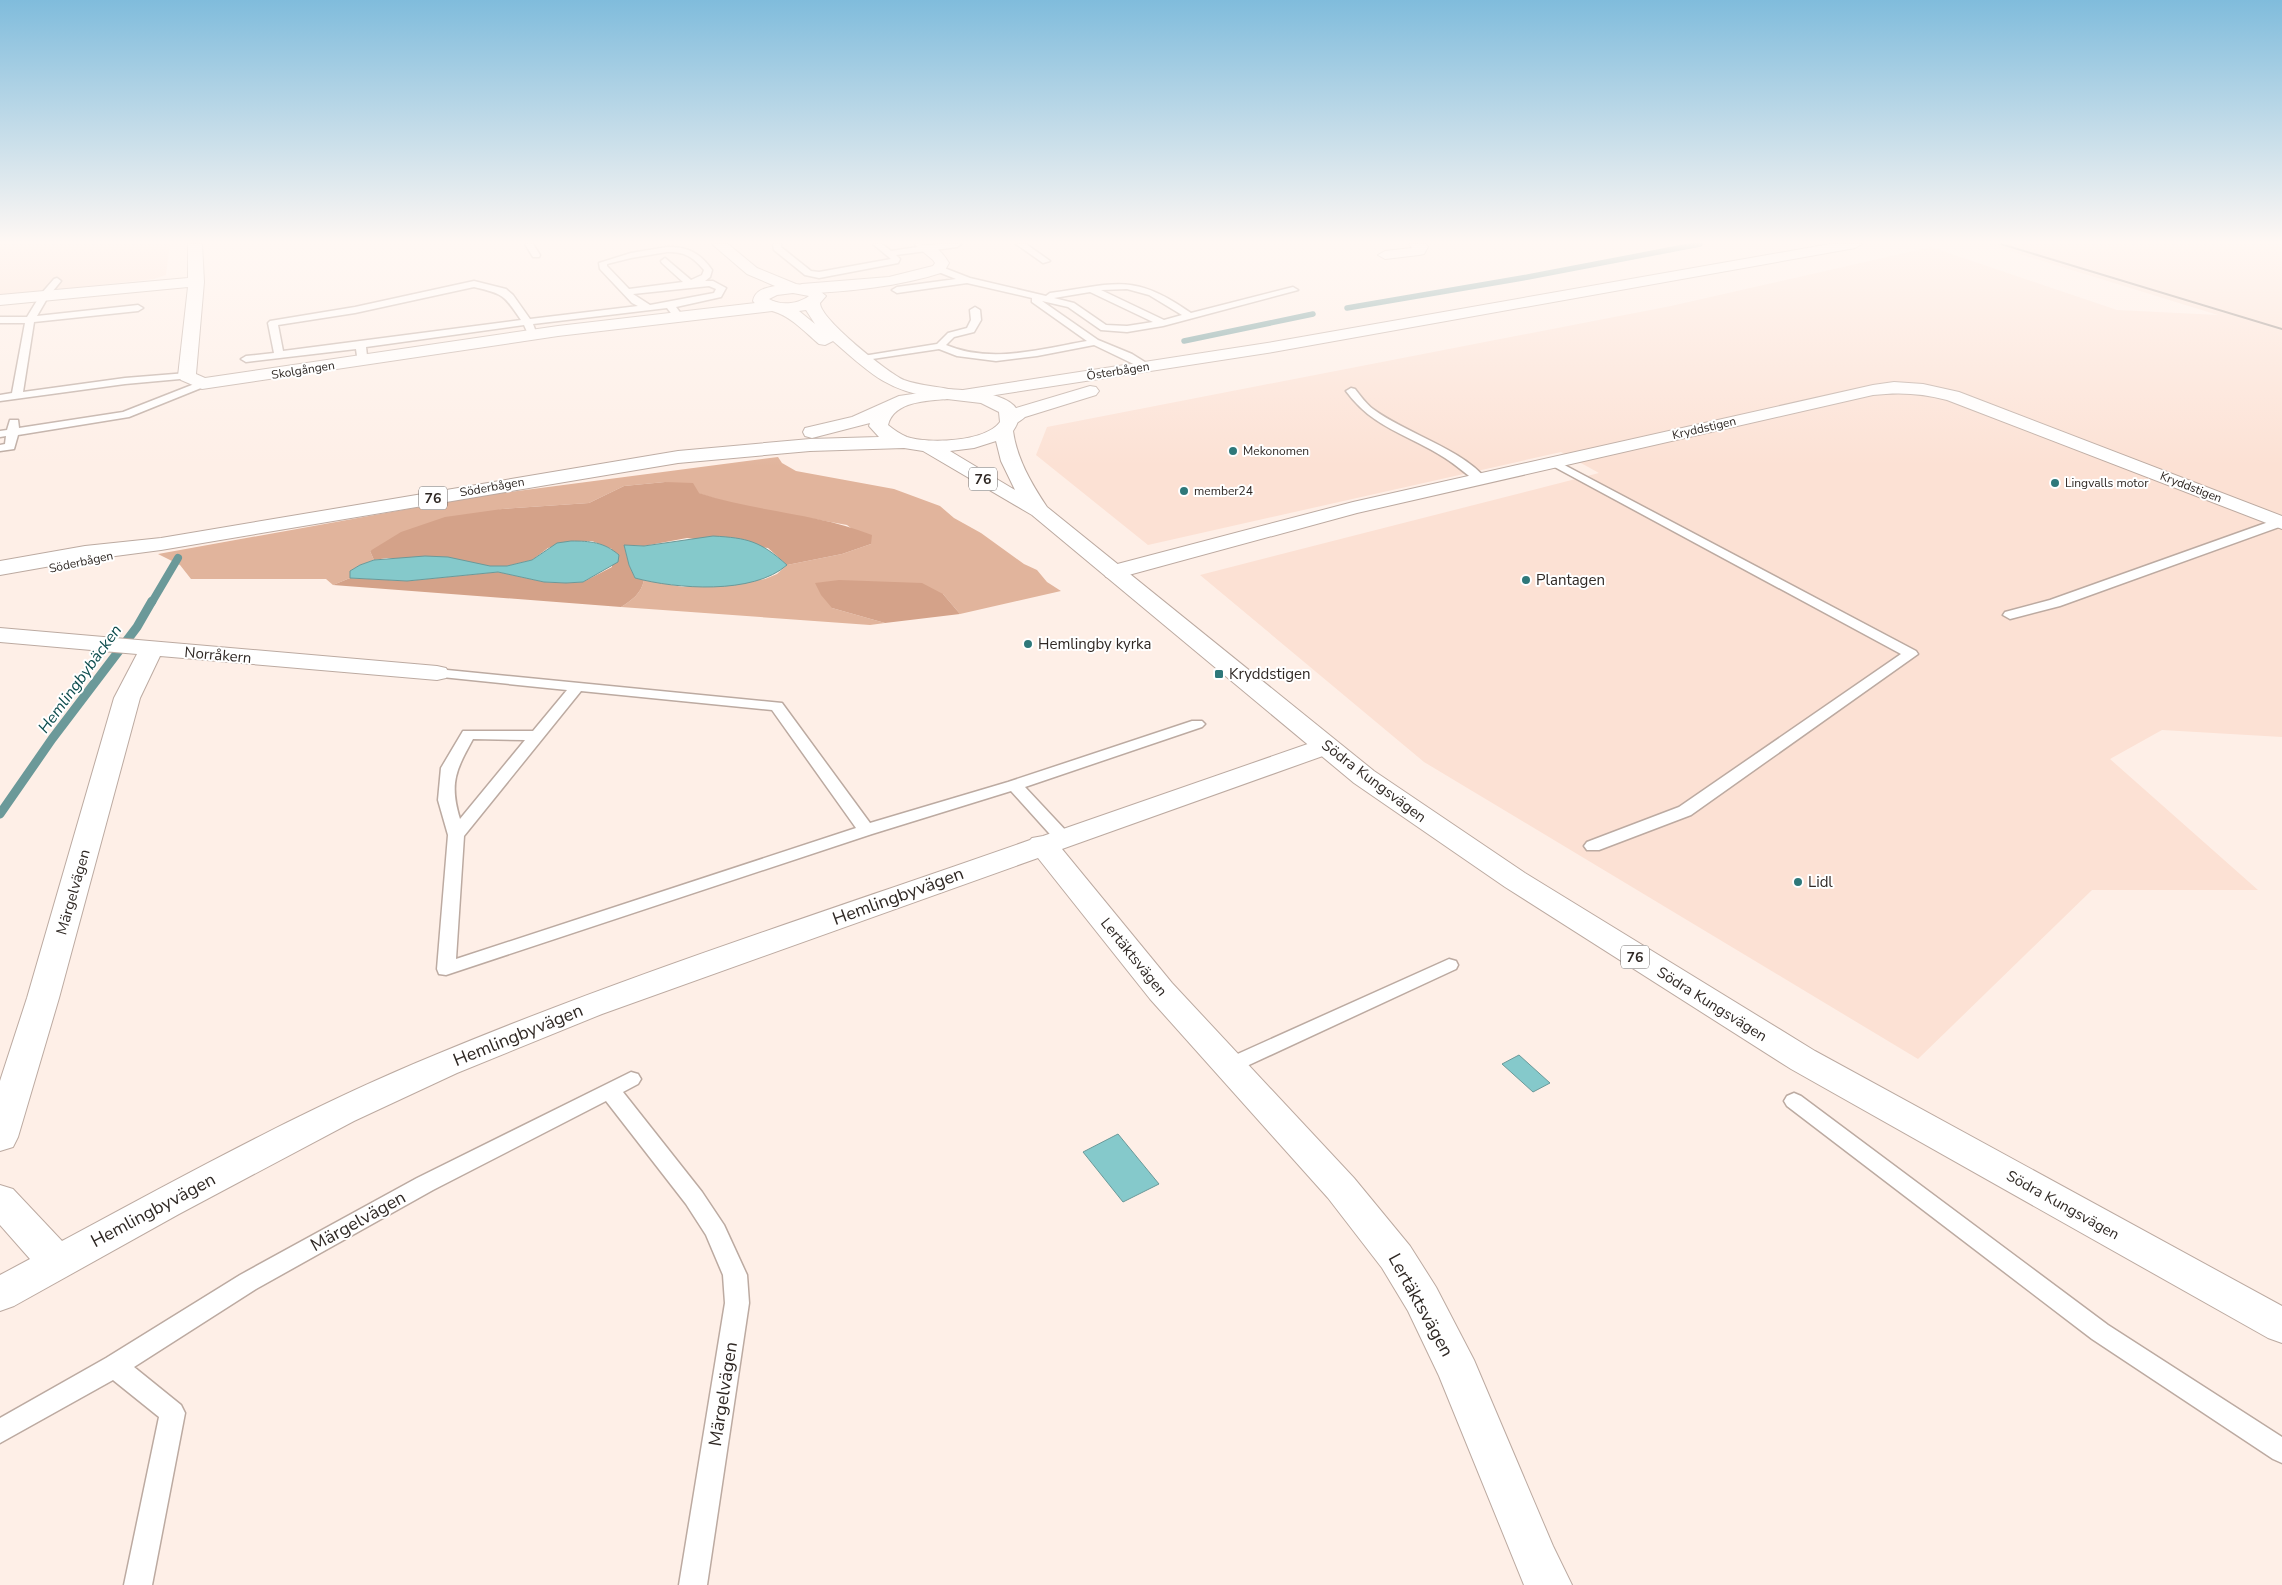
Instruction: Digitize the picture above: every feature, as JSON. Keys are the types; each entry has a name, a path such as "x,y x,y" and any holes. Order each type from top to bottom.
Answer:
{"main road":[{"path":"193,318 187,376 202,384"},
{"name":"Skolgången","path":"202,384 362,353 609,318"},
{"path":"798,318 873,378 889,397 889,408 878,420 878,426 884,433 904,442 928,446"},
{"path":"819,318 823,324 863,359 895,383 916,390 983,398 999,403 1007,409 1007,425"},
{"name":"Österbågen","path":"955,394 999,391 1144,366 1273,347 1437,318"},
{"name":"Österbågen","path":"928,446 961,445 979,442 1007,425 1019,413 1067,396 1273,347"},
{"name":"Kryddstigen","path":"1114,572 1353,508 1873,390 1895,387 1917,388 1971,402 2281,522"},
{"name":"Söderbågen","path":"0,568 85,553 161,544 544,479 705,454 843,425 916,398 955,394"},
{"name":"Södra Kungsvägen","path":"1007,425 1004,440 1016,474 1039,511"},
{"name":"Söderbågen","path":"705,454 810,445 904,442"},
{"name":"Södra Kungsvägen","path":"928,446 1039,511 1364,777 1438,828 1717,1008 1803,1060 2282,1326"},
{"name":"Söderbågen","path":"0,578 87,562 161,544"},
{"name":"Norråkern","path":"0,635 437,673"},
{"name":"Märgelvägen","path":"0,1137 43,998 141,647"},
{"name":"Hemlingbyvägen","path":"0,1294 334,1116 445,1064 590,1006 1325,746"},
{"name":"Lertäktsvägen","path":"1053,841 1137,963 1369,1222 1396,1257 1412,1282 1459,1372 1537,1562 1549,1585"},
{"path":"0,1200 57,1262"}],"lane":[{"path":"0,320 48,318"},
{"path":"280,355 272,323 304,318"},
{"path":"523,318 529,328 589,318"},
{"path":"863,359 940,346 951,335 971,330 976,318"},
{"path":"1064,318 1095,342 1128,356 1144,366"},
{"path":"1090,318 1104,328 1127,329 1163,324 1183,318"},
{"path":"1150,318 1163,324"},
{"path":"17,395 30,320"},
{"path":"940,346 975,358 1020,355 1095,342"},
{"path":"246,359 280,355 362,353"},
{"path":"0,398 126,381 187,376"},
{"path":"0,434 13,426 75,418 125,415 202,384"},
{"path":"1351,392 1368,411 1413,438 1448,455 1480,479"},
{"path":"0,448 10,447 13,426"},
{"path":"1553,462 1911,654 1685,811 1593,846"},
{"path":"2010,615 2055,603 2281,522"},
{"path":"437,673 777,706 866,830"},
{"path":"456,835 539,736 577,687"},
{"path":"539,736 468,734 449,768 446,800 456,835 446,969 866,830 1014,785 1197,724"},
{"path":"1014,785 1053,841"},
{"path":"1229,1066 1449,966"},
{"name":"Märgelvägen","path":"0,1431 114,1366 248,1282 425,1184 631,1079"},
{"name":"Märgelvägen","path":"610,1091 694,1198 716,1231 735,1275 737,1303 693,1585"},
{"path":"1794,1101 2100,1332 2282,1451"},
{"path":"114,1366 172,1413 138,1585"}],"shaded area":[{"path":"1609,318 2282,318 2282,737 2162,730 2110,759 2258,890 2092,890 1918,1059 1424,762 1200,575 1599,473 1561,452 1148,545 1036,455 1047,427"},
{"path":"778,457 782,463 796,471 894,489 940,506 954,518 981,533 1024,564 1037,570 1047,582 1061,591 960,614 943,594 832,608 885,623 870,625 621,607 638,593 644,580 683,587 765,579 777,574 787,565 842,554 871,544 847,525 731,504 665,482 624,486 589,503 502,509 370,551 374,560 350,571 350,578 333,585 326,579 191,579 180,565 158,554 480,496"},
{"path":"665,482 693,483 699,493 851,528 872,535 871,544 842,554 787,565 768,548 687,538 644,546 624,545 629,565 635,578 644,580 638,593 621,607 333,585 350,578 407,581 498,572 544,582 583,582 612,567 612,549 592,541 571,541 548,548 532,560 507,566 387,558 374,560 370,551 401,532 445,517 502,509 589,503 624,486"},
{"path":"839,580 922,583 943,594 960,614 885,623 832,608 821,595 815,583"}],"water":[{"path":"713,536 753,542 778,557 787,565 772,575 735,585 692,587 671,585 635,578 629,565 624,545 644,546"},
{"path":"571,541 591,542 608,547 619,555 618,562 583,582 544,582 498,572 407,581 350,578 350,571 374,560 425,556 448,557 490,566 507,566 532,560 557,543"},
{"path":"1519,1055 1550,1083 1533,1092 1502,1064"},
{"path":"1118,1134 1159,1184 1123,1202 1083,1152"}],"waterway":[{"name":"Hemlingbybäcken","path":"1184,341 1294,318"},
{"name":"Hemlingbybäcken","path":"152,602 178,558"},
{"name":"Hemlingbybäcken","path":"0,814 52,739 137,627 152,601"}],"railway":[{"path":"2246,318 2282,329"}],"place":[{"name":"Mekonomen","path":"1233,451"},
{"name":"Lingvalls motor","path":"2055,483"},
{"name":"member24","path":"1184,491"},
{"name":"Plantagen","path":"1526,580"},
{"name":"Hemlingby kyrka","path":"1028,644"},
{"name":"Kryddstigen","path":"1219,674"},
{"name":"Lidl","path":"1798,882"}]}
